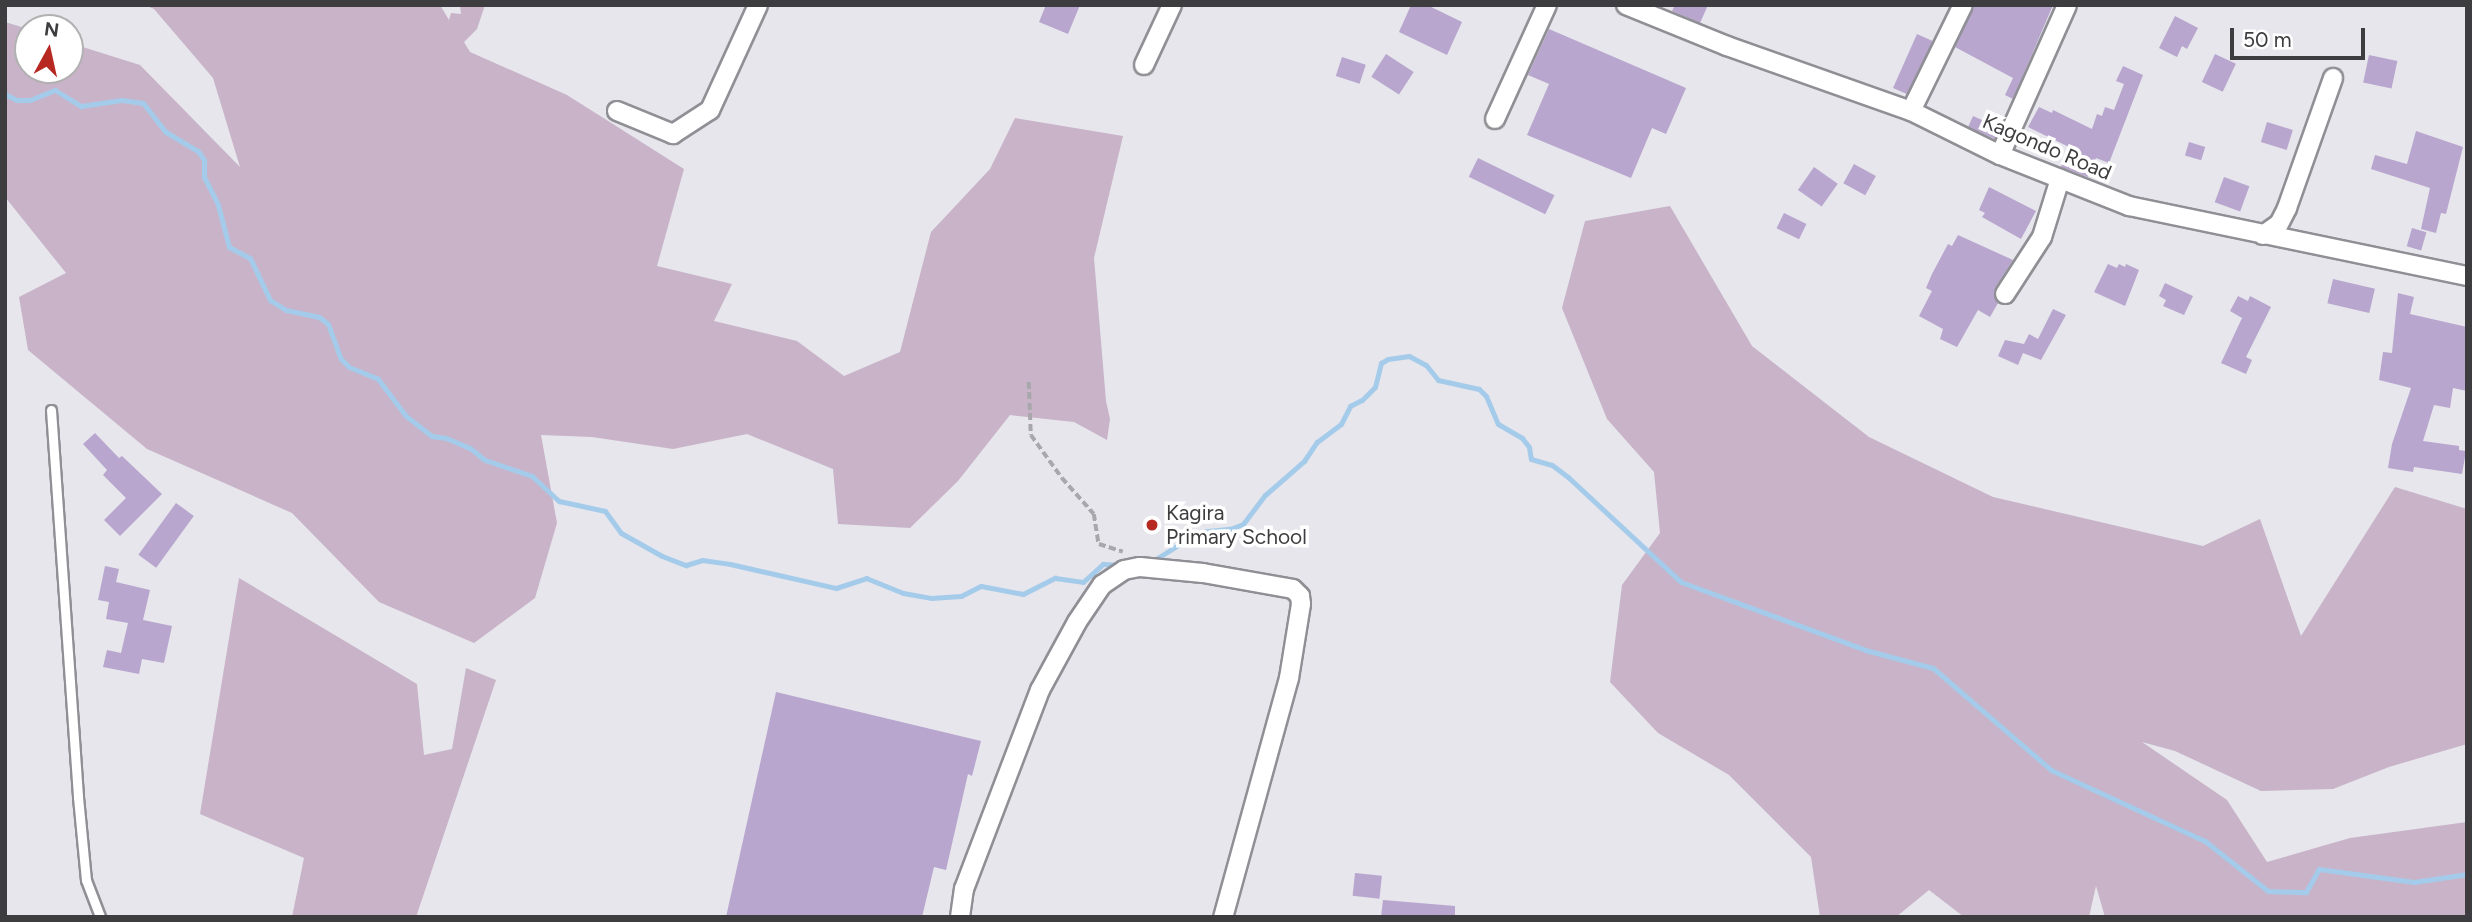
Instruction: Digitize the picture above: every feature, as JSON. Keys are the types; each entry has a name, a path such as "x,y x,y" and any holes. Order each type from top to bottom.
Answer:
{"street":[{"path":"617,111 673,134 710,110 758,5"},
{"path":"1144,65 1172,5"},
{"path":"1495,119 1547,5"},
{"name":"Kagondo Road","path":"1626,5 1727,46 1911,111 2000,155 2129,206 2467,276"},
{"path":"1911,111 1963,5"},
{"path":"2000,155 2067,5"},
{"path":"2263,235 2279,225 2287,208 2333,78"},
{"path":"2005,294 2042,237 2060,179"},
{"path":"960,917 964,889 1040,690 1077,622 1102,586 1124,570 1140,567 1177,568 1228,577 1293,589 1300,596 1289,678 1223,917"}],"lane":[{"path":"51,410 86,880 100,917"}],"path":[{"path":"1029,382 1031,435 1062,478 1094,514 1099,544 1124,552"}],"shaded area":[{"path":"145,5 440,5 449,20 451,13 461,14 460,5 485,5 477,29 464,42 470,52 567,95 684,169 657,266 732,284 714,321 797,341 844,376 900,352 931,232 990,169 1015,118 1123,136 1094,258 1106,401 1110,419 1107,440 1074,422 1010,415 958,481 910,528 838,524 833,469 747,434 673,449 592,437 541,435 557,523 535,598 474,643 379,602 292,513 147,449 28,350 19,297 66,273 5,197 5,22 14,25 14,84 84,84 84,47 140,65 240,167 213,78 154,9"},
{"path":"1670,206 1752,346 1869,437 1993,497 2203,546 2260,519 2301,636 2395,487 2467,509 2467,744 2389,767 2333,789 2261,791 2175,751 2142,742 2227,800 2267,862 2350,838 2467,822 2467,917 2105,917 2096,886 2089,917 1964,917 1929,890 1896,917 1820,917 1811,857 1729,775 1658,733 1610,682 1622,585 1660,533 1654,472 1607,419 1562,308 1585,221"},
{"path":"239,578 417,684 424,755 452,749 466,668 496,680 416,917 292,917 304,858 200,814"}],"building":[{"path":"1046,5 1080,5 1068,34 1039,22"},
{"path":"1411,5 1427,5 1462,22 1447,55 1399,32"},
{"path":"1675,5 1708,5 1700,23 1672,11"},
{"path":"1975,5 2053,5 2013,99 2005,95 2013,78 1955,47"},
{"path":"2175,16 2198,28 2187,49 2182,46 2177,57 2159,48"},
{"path":"1549,29 1686,88 1666,134 1652,128 1631,178 1527,135 1549,84 1528,75"},
{"path":"1917,34 1933,41 1909,95 1893,88"},
{"path":"1386,54 1414,72 1399,95 1371,77"},
{"path":"2215,54 2236,64 2223,92 2202,82"},
{"path":"2369,55 2397,61 2392,88 2363,82"},
{"path":"1342,57 1366,65 1360,84 1336,76"},
{"path":"2123,66 2143,75 2109,163 2096,158 2088,177 2061,167 2069,147 2028,127 2039,107 2052,113 2053,110 2092,129 2097,114 2102,116 2105,107 2114,110 2124,84 2116,81"},
{"path":"1973,116 2000,128 1996,139 1968,127"},
{"path":"2267,122 2293,130 2287,150 2261,142"},
{"path":"2416,131 2463,147 2446,214 2441,213 2436,233 2421,229 2430,188 2371,169 2375,155 2407,164"},
{"path":"2189,142 2205,147 2201,160 2185,155"},
{"path":"1478,158 1554,195 1545,214 1469,177"},
{"path":"1854,164 1876,176 1865,195 1843,183"},
{"path":"1814,167 1838,184 1822,207 1798,190"},
{"path":"2224,177 2249,186 2240,212 2215,202"},
{"path":"1989,187 2036,211 2021,239 1982,217 1985,213 1979,210"},
{"path":"1784,213 1806,224 1799,239 1777,228"},
{"path":"2412,228 2426,232 2421,250 2407,246"},
{"path":"1958,235 2013,260 1995,288 1994,294 1998,303 1990,317 1978,310 1957,347 1940,339 1943,329 1919,316 1932,291 1926,288 1932,274 1948,244 1952,246"},
{"path":"2108,264 2117,268 2119,264 2125,267 2126,264 2139,270 2125,306 2094,292"},
{"path":"2333,279 2375,289 2369,313 2327,303"},
{"path":"2165,283 2193,296 2184,315 2163,306 2166,300 2159,296"},
{"path":"2398,293 2414,297 2410,314 2467,327 2467,391 2453,388 2450,408 2434,405 2423,441 2459,446 2459,450 2466,451 2462,474 2414,467 2413,472 2388,468 2392,444 2411,388 2379,380 2383,352 2392,353"},
{"path":"2238,296 2248,301 2250,296 2271,307 2246,357 2252,360 2246,374 2221,363 2242,318 2230,311"},
{"path":"2053,309 2066,315 2041,360 2023,353 2018,365 1998,356 2005,340 2024,344 2029,334 2038,339"},
{"path":"95,433 119,458 122,456 162,494 120,536 104,520 126,498 103,475 107,470 83,444"},
{"path":"176,503 194,516 156,568 138,555"},
{"path":"105,566 119,569 116,582 150,590 143,620 172,626 164,663 142,659 139,674 103,667 107,650 121,653 128,623 106,619 109,602 98,600"},
{"path":"776,692 981,741 972,776 968,774 946,870 934,867 922,917 726,917"},
{"path":"1355,873 1382,876 1379,899 1353,896"},
{"path":"1383,900 1455,906 1455,917 1381,917"}],"waterway":[{"path":"5,94 17,100 30,100 55,90 81,106 122,100 143,103 166,132 198,151 204,160 204,177 218,205 229,247 250,258 270,300 286,310 319,317 328,324 341,359 349,367 378,379 406,416 432,436 446,438 470,448 485,460 532,476 559,501 605,511 621,533 662,556 686,565 702,560 730,564 836,588 866,578 903,593 931,598 961,596 981,586 1023,594 1055,578 1083,582 1103,564 1124,565"},
{"path":"1151,562 1199,532 1230,529 1243,524 1265,495 1304,461 1317,442 1341,424 1350,406 1362,400 1375,387 1381,363 1388,359 1409,356 1426,365 1438,380 1479,389 1486,396 1498,424 1522,438 1529,447 1531,459 1552,465 1568,477 1681,582 1869,651 1933,668 2051,770 2205,841 2268,891 2306,892 2319,869 2414,882 2467,874"}],"place":[{"name":"Kagira Primary School","path":"1152,525"}]}
